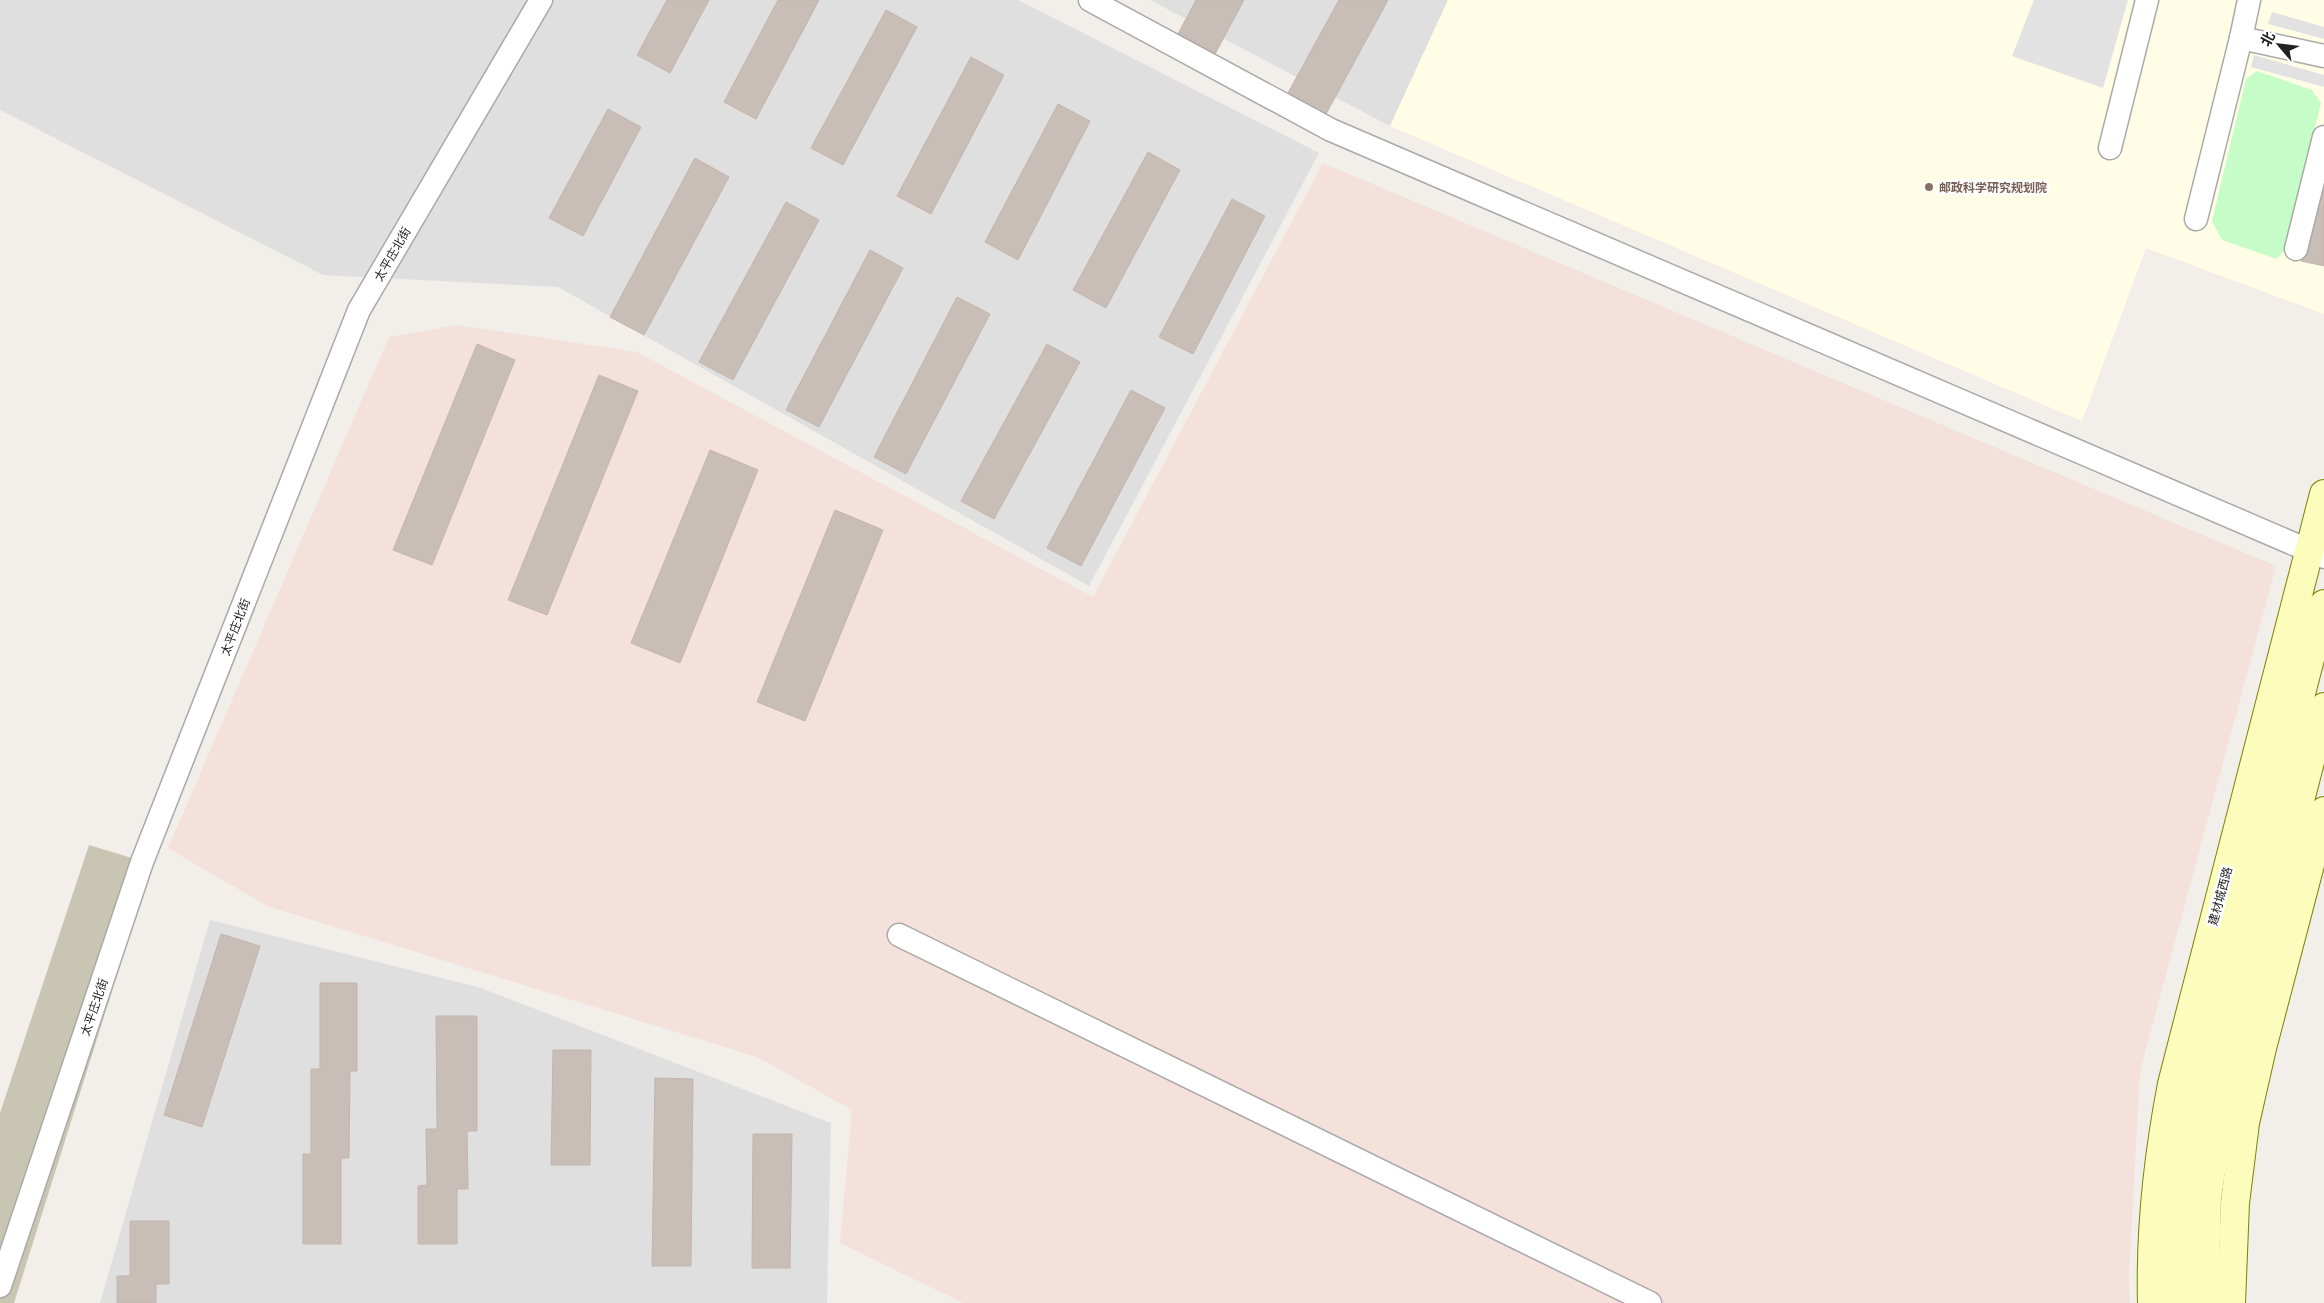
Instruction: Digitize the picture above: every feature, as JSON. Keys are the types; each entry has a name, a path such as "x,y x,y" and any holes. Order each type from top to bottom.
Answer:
{"street":[{"name":"太平庄北街","path":"0,1286 142,862 359,310 541,0"},
{"path":"1090,0 1330,130 2317,554"},
{"path":"2110,148 2147,0"},
{"path":"2196,219 2249,0"},
{"path":"2241,38 2324,56"},
{"path":"2296,249 2324,137"},
{"name":"建材城西路","path":"2152,1303 2151,1250 2154,1206 2172,1084 2317,554 2324,494"},
{"path":"2178,1303 2184,1188 2196,1101 2324,604"},
{"path":"2204,1303 2207,1199 2219,1116 2324,707"},
{"path":"2231,1303 2234,1203 2245,1123 2262,1048 2324,811"},
{"path":"899,935 1650,1303"}],"shaded area":[{"path":"0,0 1018,0 1319,153 1089,586 558,287 323,275 0,110"},
{"path":"1150,0 1448,0 1390,126"},
{"name":"邮政科学研究规划院","path":"1448,0 2324,0 2324,314 2146,248 2082,421 1390,126"},
{"path":"2034,0 2128,0 2103,88 2012,56"},
{"path":"2272,12 2324,27 2324,39 2268,24"},
{"path":"2254,55 2324,75 2324,87 2251,67"},
{"path":"1323,163 2276,566 2140,1071 2129,1276 2130,1303 963,1303 840,1243 852,1110 757,1057 267,906 168,848 389,337 457,325 637,352 1093,597"},
{"path":"89,845 152,864 14,1303 0,1303 0,1113"},
{"path":"210,920 481,988 831,1123 827,1303 100,1303"}],"green space":[{"path":"2257,71 2312,90 2321,103 2285,249 2277,259 2222,240 2212,221 2246,79"}],"building":[{"path":"667,0 709,0 670,73 637,55"},
{"path":"778,0 819,0 756,119 724,102"},
{"path":"1196,0 1244,0 1215,54 1178,34"},
{"path":"1339,0 1388,0 1326,114 1288,93"},
{"path":"886,10 917,27 843,165 811,148"},
{"path":"971,57 1004,75 931,214 897,196"},
{"path":"1058,104 1090,121 1018,260 985,242"},
{"path":"608,109 641,127 583,236 549,218"},
{"path":"1148,152 1180,170 1106,308 1073,290"},
{"path":"695,158 729,177 644,335 610,317"},
{"path":"2324,179 2324,266 2301,261"},
{"path":"1232,199 1265,216 1193,354 1159,337"},
{"path":"786,202 819,220 733,380 699,362"},
{"path":"870,250 903,268 819,427 786,410"},
{"path":"957,297 990,314 906,474 874,457"},
{"path":"477,344 515,360 432,565 393,550"},
{"path":"1047,344 1080,362 994,519 961,501"},
{"path":"599,375 638,391 547,615 508,600"},
{"path":"1131,390 1165,408 1081,566 1047,548"},
{"path":"710,450 758,470 680,663 631,643"},
{"path":"835,510 883,530 805,721 757,702"},
{"path":"221,934 260,946 202,1127 164,1115"},
{"path":"320,983 357,983 357,1071 350,1071 349,1158 341,1158 341,1244 303,1244 303,1154 311,1154 311,1069 320,1069"},
{"path":"436,1016 477,1016 477,1131 467,1131 468,1189 457,1189 457,1244 418,1244 418,1186 427,1185 426,1129 437,1129"},
{"path":"553,1050 591,1050 590,1165 551,1165"},
{"path":"655,1078 693,1079 691,1266 652,1266"},
{"path":"753,1134 792,1134 790,1268 752,1268"},
{"path":"130,1221 169,1221 169,1284 156,1284 156,1303 117,1303 117,1276 130,1276"}],"place":[{"name":"邮政科学研究规划院","path":"1929,187"}]}
